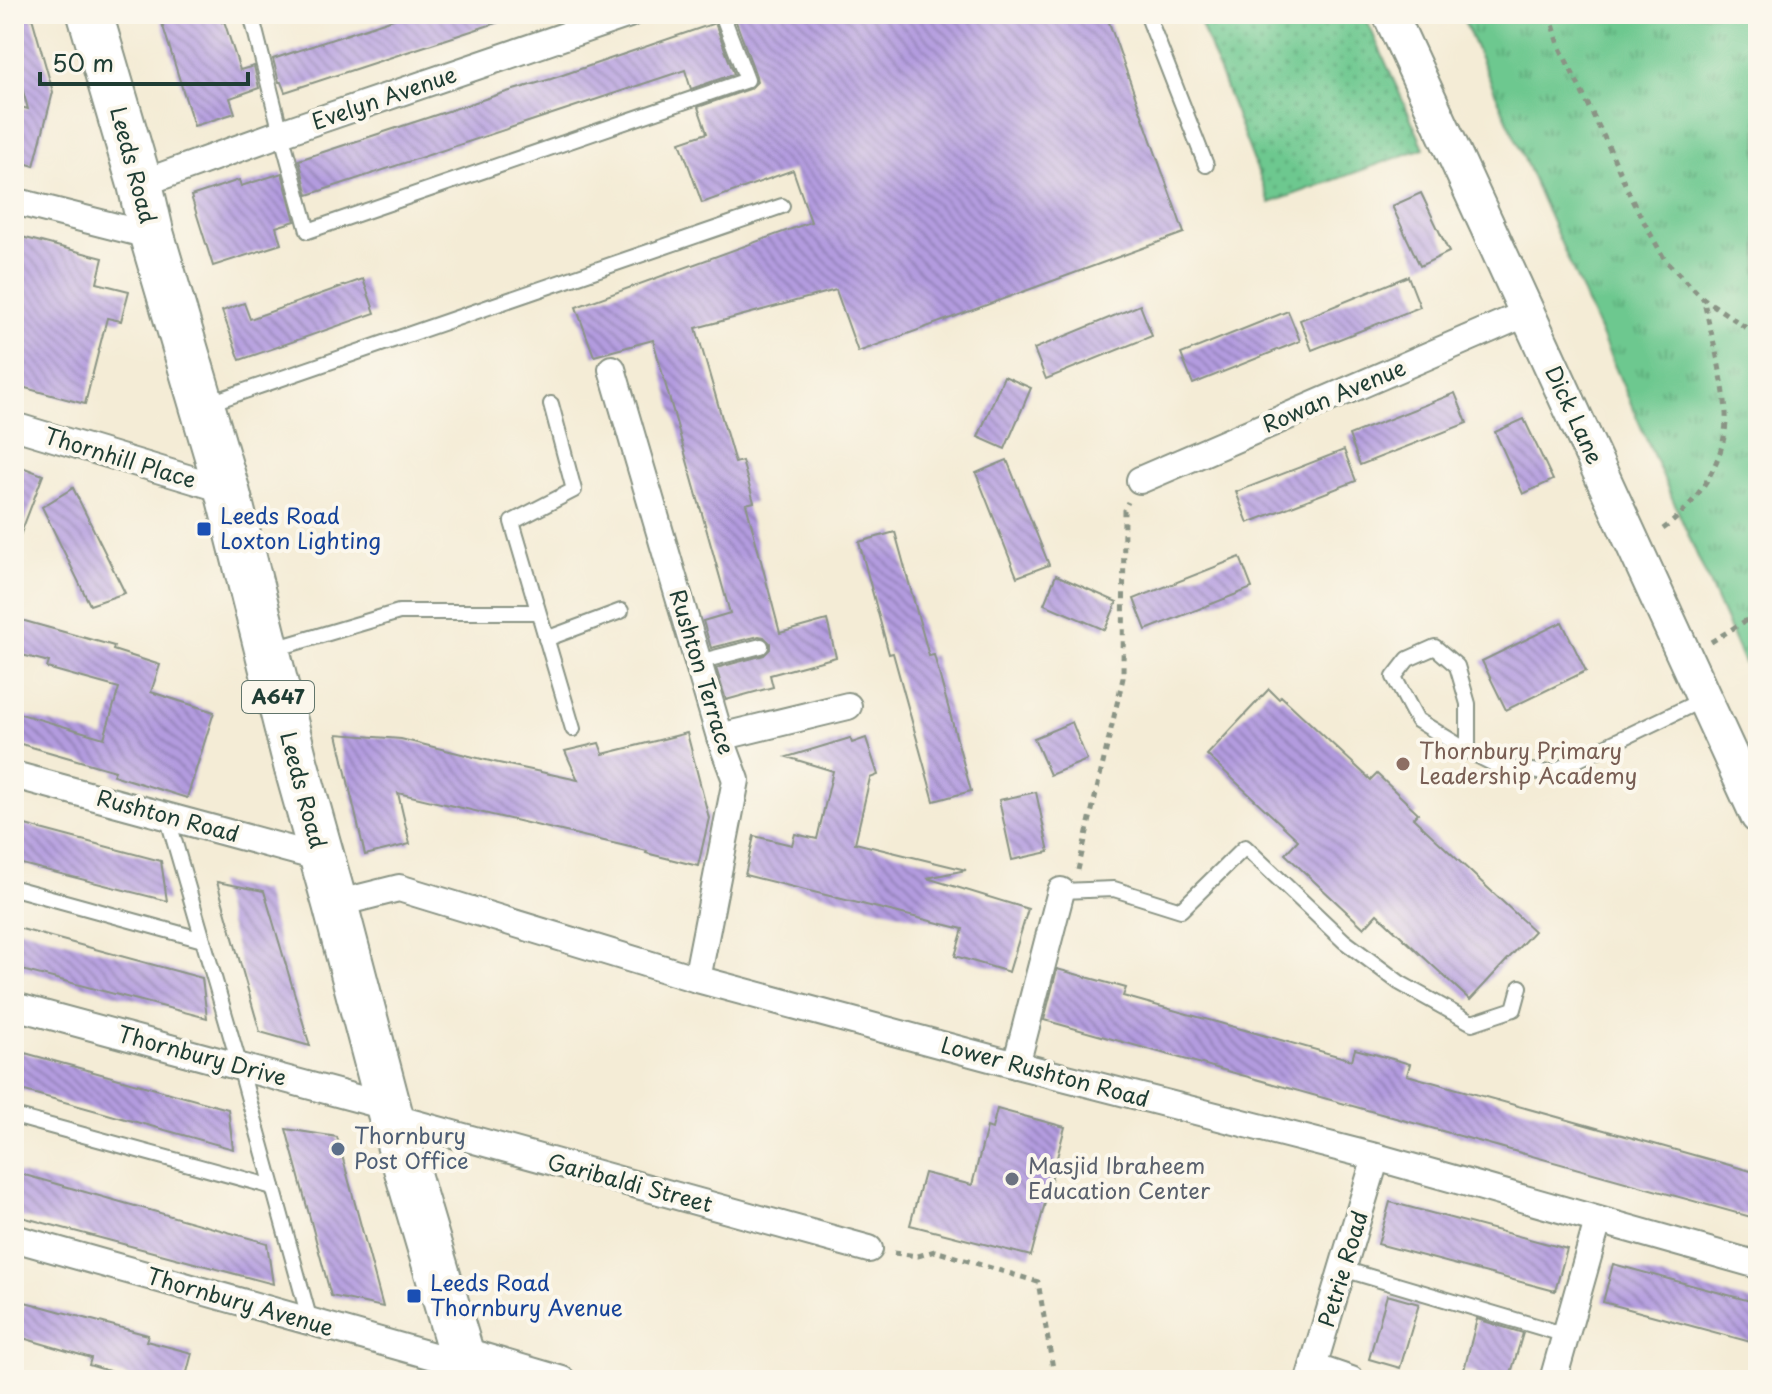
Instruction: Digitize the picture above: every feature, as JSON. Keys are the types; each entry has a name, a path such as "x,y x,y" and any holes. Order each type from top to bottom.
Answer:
{"highway":[{"name":"Leeds Road","path":"90,14 227,490 390,1112 465,1365"}],"street":[{"name":"Evelyn Avenue","path":"140,184 629,14"},
{"name":"Dick Lane","path":"1390,14 1758,816"},
{"path":"14,201 152,236"},
{"name":"Rowan Avenue","path":"1140,480 1527,313"},
{"name":"Rushton Terrace","path":"612,369 720,737 736,780 697,979"},
{"name":"Thornhill Place","path":"14,426 227,490"},
{"path":"720,737 848,706"},
{"name":"Rushton Road","path":"14,775 321,858"},
{"name":"Lower Rushton Road","path":"335,904 399,888 697,979 1376,1157 1758,1265"},
{"path":"1016,1065 1061,891"},
{"name":"Thornbury Drive","path":"14,1006 240,1067 390,1112"},
{"name":"Garibaldi Street","path":"390,1112 869,1249"},
{"name":"Petrie Road","path":"1311,1374 1376,1157"},
{"path":"1553,1380 1598,1221"},
{"name":"Thornbury Avenue","path":"14,1238 465,1365 562,1380"},
{"path":"1311,1374 1351,1380"}],"lane":[{"path":"254,15 281,133 308,231 747,80 722,14"},
{"path":"1147,14 1206,165"},
{"path":"202,406 782,206"},
{"path":"551,404 574,490 512,522 573,729"},
{"path":"546,639 621,611"},
{"path":"267,651 399,612 538,612"},
{"path":"698,662 761,646"},
{"path":"1468,751 1468,704 1457,666 1435,647 1408,659 1394,677 1417,720 1468,751 1502,768 1550,773 1704,699"},
{"path":"167,816 310,1321"},
{"path":"1061,891 1114,889 1181,910 1245,847 1344,941 1400,983 1472,1023 1514,1009 1520,987"},
{"path":"14,888 203,940"},
{"path":"14,1116 273,1187"},
{"path":"1343,1269 1566,1335"}],"path":[{"path":"1550,14 1560,48 1633,202 1665,260 1703,298 1758,336"},
{"path":"1663,529 1680,517 1703,487 1721,451 1726,415 1703,298"},
{"path":"1061,891 1076,881 1123,678 1124,510 1140,480"},
{"path":"1710,643 1758,613"},
{"path":"869,1249 918,1256 935,1251 1038,1282 1055,1380"}],"green space":[{"path":"1197,14 1364,14 1424,148 1270,203"},
{"path":"1461,14 1758,14 1758,695"}],"building":[{"path":"14,14 31,14 53,92 34,166 14,160 14,105 28,109 14,59"},
{"path":"179,14 219,14 240,70 254,66 259,88 230,98 235,113 194,126 161,20"},
{"path":"408,14 507,14 508,19 285,92 279,82 273,59"},
{"path":"1106,14 1184,233 858,352 836,290 696,328 735,463 742,461 754,502 746,504 780,633 827,620 836,657 770,675 773,687 726,700 716,668 764,655 770,649 770,643 759,636 711,648 703,621 730,613 653,340 594,356 576,307 811,222 793,170 702,203 680,142 707,133 698,107 750,89 757,82 734,16"},
{"path":"715,23 734,74 691,89 685,70 308,195 299,160"},
{"path":"282,173 295,221 276,227 281,244 213,266 191,196 239,180 241,186"},
{"path":"1421,193 1449,252 1420,266 1392,206"},
{"path":"14,235 103,258 97,283 129,291 121,321 107,318 85,404 14,385"},
{"path":"1408,276 1420,307 1312,350 1300,320"},
{"path":"363,279 375,313 240,360 222,311 244,303 250,319"},
{"path":"1140,305 1152,336 1046,379 1034,349"},
{"path":"1288,311 1300,341 1193,384 1181,354"},
{"path":"1004,376 1031,388 1005,449 978,437"},
{"path":"1455,393 1467,423 1360,465 1349,435"},
{"path":"1524,419 1553,480 1523,494 1495,432"},
{"path":"1344,450 1356,481 1248,523 1236,492"},
{"path":"1007,460 1049,565 1017,577 976,473"},
{"path":"14,464 43,475 16,546 14,545"},
{"path":"73,488 125,593 90,605 42,507"},
{"path":"895,532 929,656 934,655 971,791 934,801 859,542"},
{"path":"1240,557 1252,588 1146,630 1134,599"},
{"path":"1056,575 1117,602 1105,630 1044,604"},
{"path":"14,618 114,646 113,650 160,665 151,692 214,712 187,798 113,775 115,771 14,742 14,712 104,738 119,688 47,668 49,662 14,653"},
{"path":"1562,622 1586,671 1506,710 1482,661"},
{"path":"1269,689 1279,699 1281,696 1371,780 1377,774 1418,813 1413,818 1534,931 1470,1000 1377,914 1364,928 1285,854 1298,840 1207,755"},
{"path":"1072,722 1087,760 1050,775 1034,738"},
{"path":"687,733 709,818 698,866 647,851 398,793 410,844 365,855 337,734 401,739 578,780 565,751 599,743 603,754"},
{"path":"850,738 852,743 866,738 878,775 870,778 855,843 966,870 927,878 1028,909 1009,972 955,956 963,929 745,875 754,836 792,845 795,834 817,839 833,771 787,757"},
{"path":"1036,792 1049,852 1012,860 999,800"},
{"path":"14,822 161,861 167,901 14,862"},
{"path":"217,882 264,891 310,1046 260,1032"},
{"path":"14,927 202,978 207,1018 14,968"},
{"path":"1057,969 1126,988 1123,996 1352,1060 1355,1049 1378,1055 1410,1064 1407,1075 1758,1173 1758,1219 1044,1020"},
{"path":"14,1050 228,1109 233,1149 14,1088"},
{"name":"Masjid Ibraheem Education Center","path":"997,1109 1065,1127 1031,1256 910,1225 924,1173 972,1185 987,1127 992,1129"},
{"path":"286,1129 337,1137 383,1307 331,1296"},
{"path":"14,1172 267,1243 273,1284 14,1215"},
{"path":"1390,1202 1567,1249 1555,1291 1378,1244"},
{"path":"1613,1264 1758,1303 1758,1344 1603,1302"},
{"path":"1387,1295 1419,1304 1400,1368 1369,1359"},
{"path":"25,1302 148,1335 146,1341 192,1353 185,1380 139,1380 89,1365 91,1358 16,1336"},
{"path":"1477,1319 1523,1333 1509,1380 1476,1380 1478,1373 1464,1370"}],"place":[{"name":"Leeds Road Loxton Lighting","path":"204,529"},
{"name":"Thornbury Primary Leadership Academy","path":"1403,764"},
{"name":"Thornbury Post Office","path":"338,1149"},
{"name":"Masjid Ibraheem Education Center","path":"1012,1179"},
{"name":"Leeds Road Thornbury Avenue","path":"414,1296"}]}
